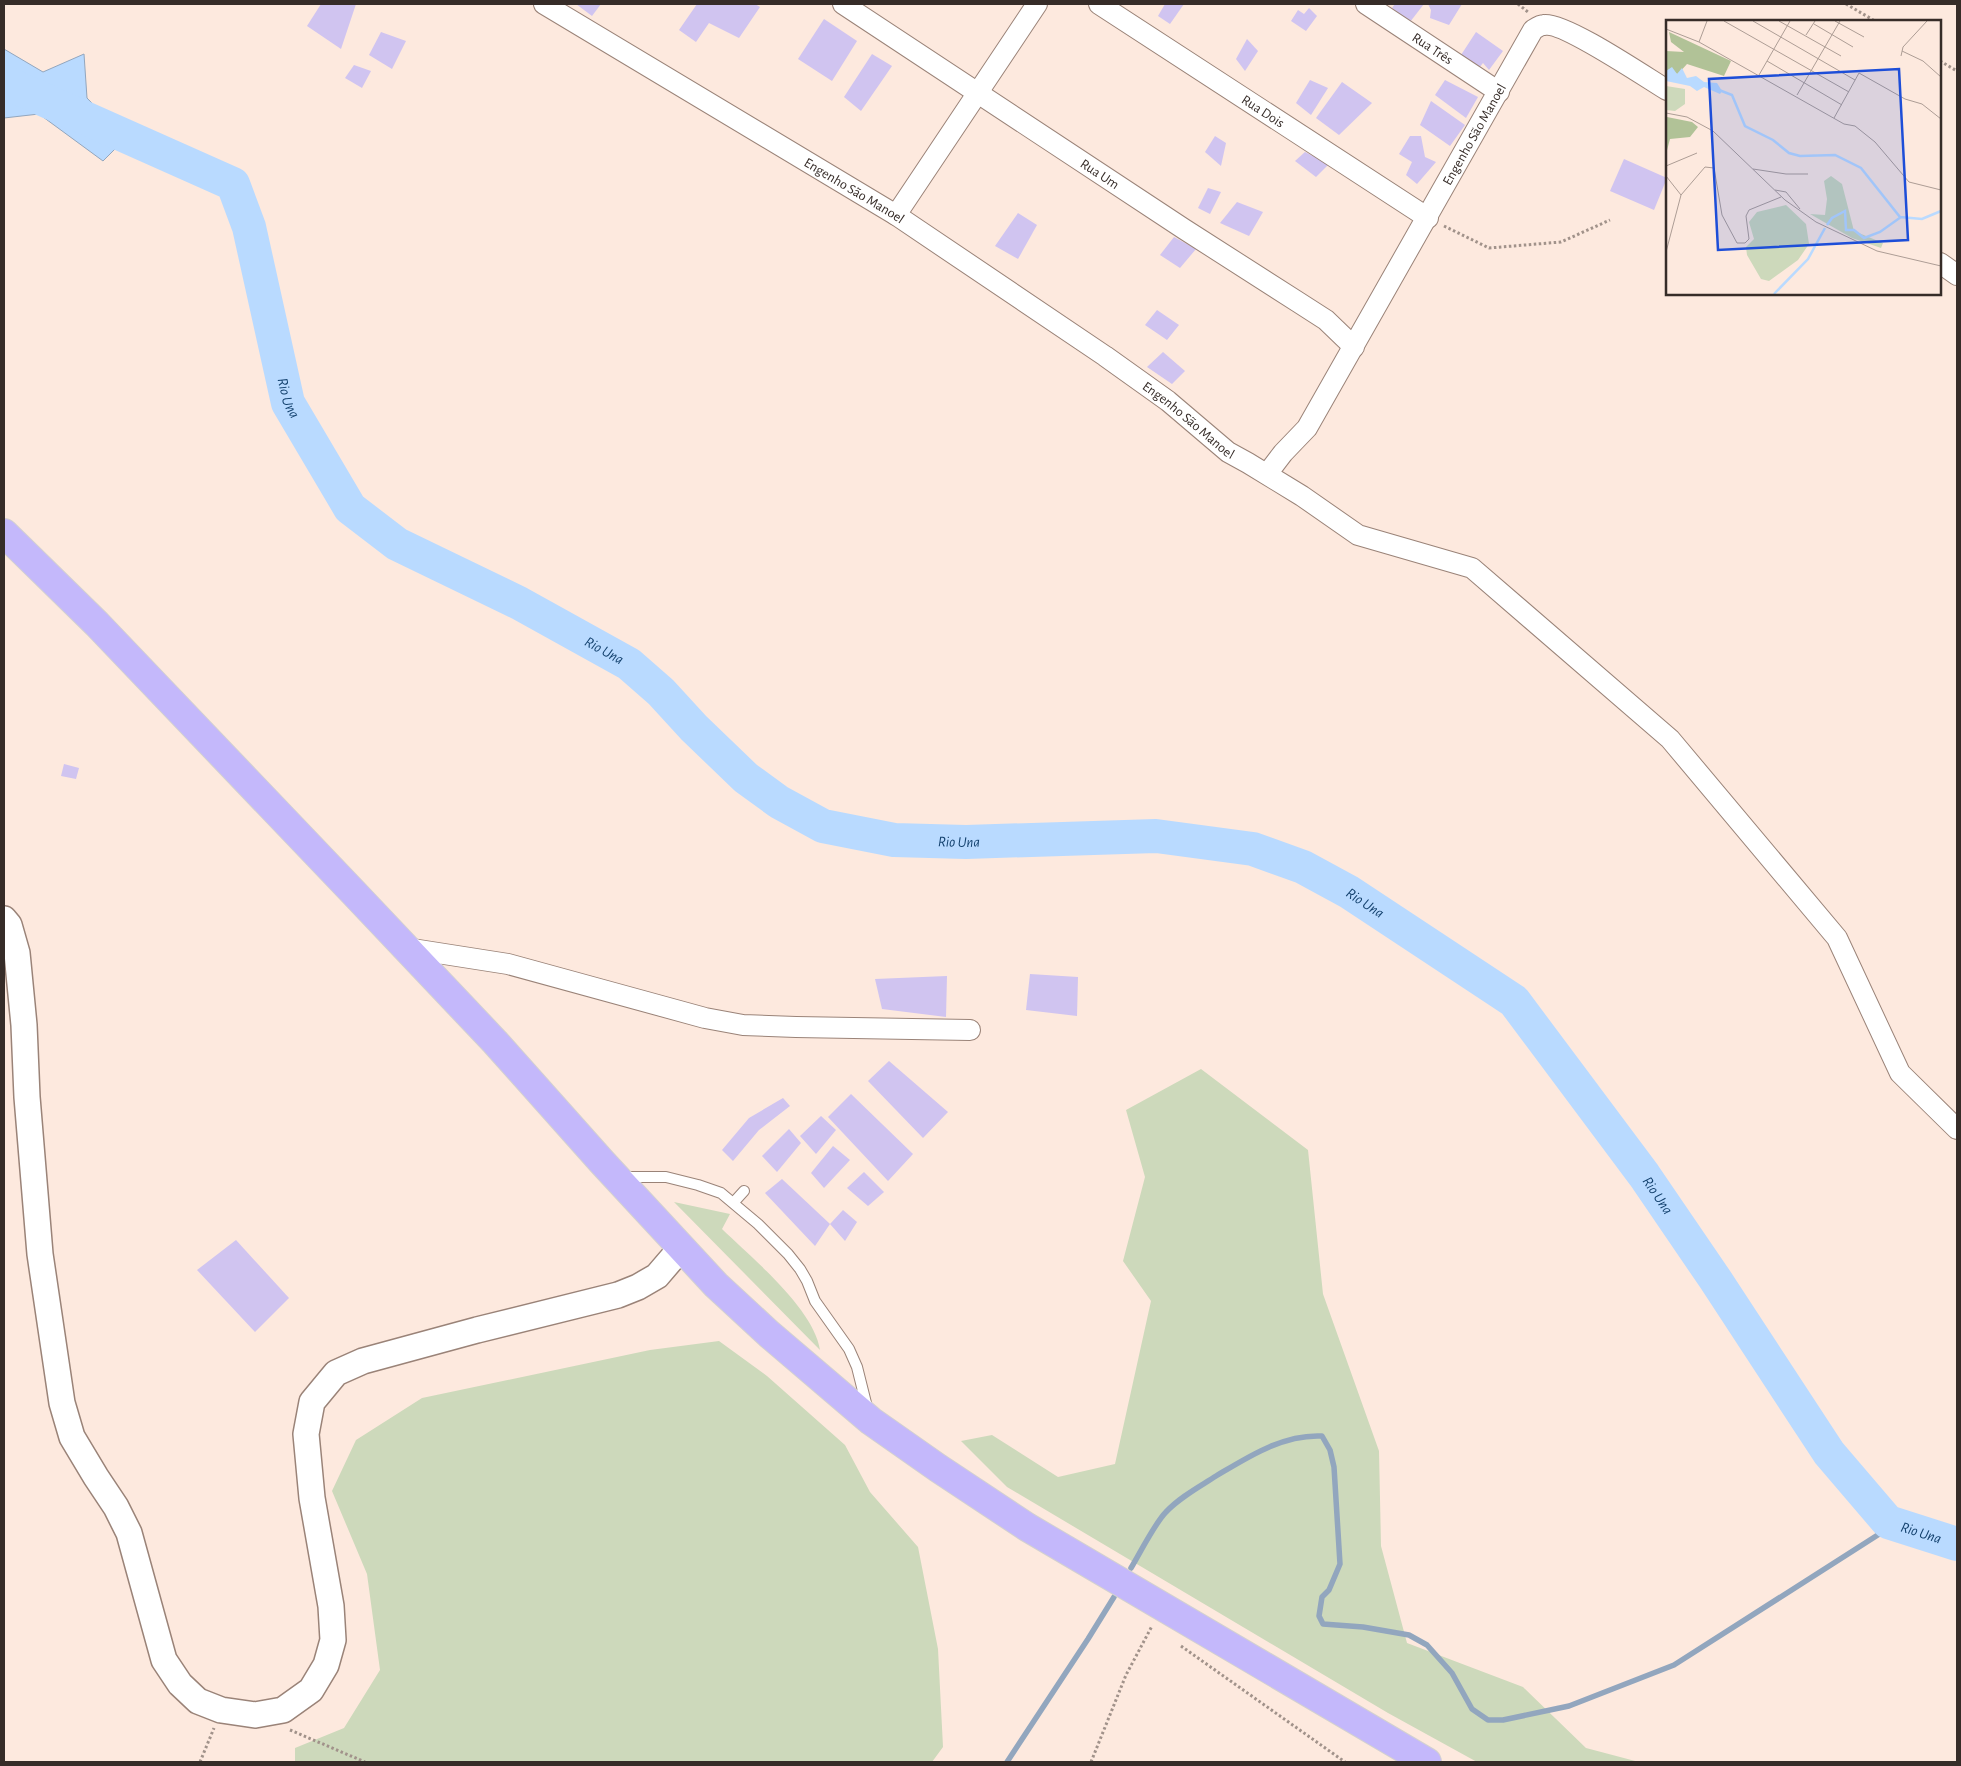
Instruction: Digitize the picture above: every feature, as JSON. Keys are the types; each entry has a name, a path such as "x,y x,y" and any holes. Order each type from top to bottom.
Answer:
{"main road":[{"path":"4,533 97,624 406,948 495,1042 716,1285 769,1334 871,1421 1027,1527 1158,1621 1427,1762"}],"street":[{"name":"Engenho São Manoel","path":"544,4 896,215 1105,356 1168,401 1228,452 1267,474 1282,453 1307,428 1428,218 1533,30 1544,24 1558,27 1589,43 1666,89"},
{"name":"Rua Um","path":"843,4 1184,229 1326,320 1354,347"},
{"path":"896,215 1037,4"},
{"name":"Rua Dois","path":"1099,4 1428,218"},
{"name":"Rua Três","path":"1366,4 1498,92"},
{"path":"1941,265 1957,275"},
{"path":"1267,474 1358,535 1472,568 1670,739 1836,938 1900,1073 1957,1129"},
{"path":"4,919 9,925 18,963 24,1025 27,1106 40,1254 62,1403 72,1437 116,1507 129,1534 164,1660 180,1684 198,1701 221,1710 255,1715 283,1710 311,1690 326,1665 333,1640 331,1606 312,1498 306,1434 312,1402 336,1373 363,1362 477,1330 618,1295 638,1287 656,1276 681,1248"},
{"path":"406,948 508,964 705,1018 743,1025 970,1030"}],"lane":[{"path":"616,1177 666,1177 721,1193 734,1202 788,1254 803,1275 815,1301 849,1349 857,1367 871,1421"},
{"path":"734,1202 744,1190"}],"path":[{"path":"1846,4 1873,20"},
{"path":"1941,62 1957,71"},
{"path":"1428,218 1489,248 1561,242 1610,220"},
{"path":"1091,1762 1126,1675 1158,1621"},
{"path":"1176,1642 1346,1762"},
{"path":"200,1762 221,1710"},
{"path":"255,1715 365,1762"}],"green space":[{"path":"1201,1069 1308,1150 1323,1294 1379,1451 1381,1546 1407,1643 1523,1687 1586,1748 1639,1762 1477,1762 1388,1713 1007,1487 961,1441 992,1435 1058,1477 1115,1464 1151,1301 1123,1261 1145,1177 1126,1110"},
{"path":"674,1202 730,1214 722,1229 765,1269 794,1301 815,1334 820,1350"},
{"path":"719,1341 767,1376 845,1445 870,1492 918,1547 938,1649 943,1747 932,1762 295,1762 295,1748 344,1728 380,1670 367,1574 332,1491 356,1440 422,1398 650,1350"}],"water":[{"path":"4,49 43,72 84,54 87,98 126,138 103,161 39,114 4,118"}],"building":[{"path":"321,4 356,4 341,49 307,26"},
{"path":"576,4 601,4 592,16"},
{"path":"697,4 755,4 760,7 739,38 709,23 696,42 679,30"},
{"path":"1165,4 1184,4 1170,24 1158,16"},
{"path":"1395,4 1424,4 1410,22 1392,8"},
{"path":"1428,4 1462,4 1449,25 1430,18 1431,10"},
{"path":"1309,8 1317,16 1306,31 1291,21 1298,10 1304,14"},
{"path":"824,19 857,41 832,81 798,59"},
{"path":"381,32 406,41 392,69 369,55"},
{"path":"1476,32 1503,51 1489,70 1483,63 1479,68 1461,55"},
{"path":"1247,39 1258,51 1245,71 1236,59"},
{"path":"872,54 892,66 861,111 844,97"},
{"path":"354,65 371,71 362,88 345,78"},
{"path":"1310,80 1328,88 1311,115 1296,103"},
{"path":"1445,80 1478,97 1466,118 1435,95"},
{"path":"1342,82 1372,103 1339,135 1316,118"},
{"path":"1431,101 1465,125 1450,146 1420,125"},
{"path":"1215,136 1226,143 1221,166 1205,152"},
{"path":"1410,136 1421,136 1425,157 1436,162 1417,184 1406,175 1412,162 1399,154"},
{"path":"1305,152 1329,164 1316,177 1295,161"},
{"path":"1624,159 1666,178 1654,210 1610,191"},
{"path":"1208,188 1221,192 1210,214 1198,208"},
{"path":"1237,202 1263,212 1249,236 1220,223"},
{"path":"1018,213 1037,225 1018,259 995,246"},
{"path":"1174,237 1196,249 1180,268 1160,255"},
{"path":"1157,310 1179,325 1167,340 1145,325"},
{"path":"1163,352 1185,371 1172,384 1147,367"},
{"path":"64,764 79,768 76,779 61,776"},
{"path":"1030,974 1078,977 1077,1016 1026,1010"},
{"path":"947,976 946,1017 882,1009 875,979"},
{"path":"889,1061 948,1112 923,1138 868,1081"},
{"path":"851,1094 913,1154 888,1181 828,1117"},
{"path":"783,1098 790,1106 759,1130 733,1161 722,1150 749,1118"},
{"path":"821,1116 836,1130 816,1154 800,1136"},
{"path":"789,1129 801,1143 777,1172 762,1156"},
{"path":"833,1146 850,1160 824,1188 811,1173"},
{"path":"864,1172 884,1192 868,1206 847,1188"},
{"path":"782,1179 830,1224 815,1246 765,1193"},
{"path":"843,1210 857,1222 845,1241 830,1224"},
{"path":"236,1240 289,1298 255,1332 197,1270"}],"waterway":[{"name":"Rio Una","path":"4,82 233,184 249,227 288,403 350,508 397,544 519,603 629,664 661,692 694,728 746,778 779,802 823,826 894,840 966,842 1156,836 1253,849 1303,867 1349,892 1514,1001 1644,1175 1829,1453 1888,1522 1957,1544"},
{"path":"1131,1568 1162,1517 1190,1492 1266,1448 1293,1439 1322,1436 1330,1450 1334,1467 1340,1564 1329,1590 1322,1597 1319,1616 1323,1624 1363,1627 1409,1635 1427,1645 1452,1673 1472,1709 1488,1720 1503,1720 1569,1706 1674,1665 1895,1524"},
{"path":"1007,1762 1114,1597"}]}
